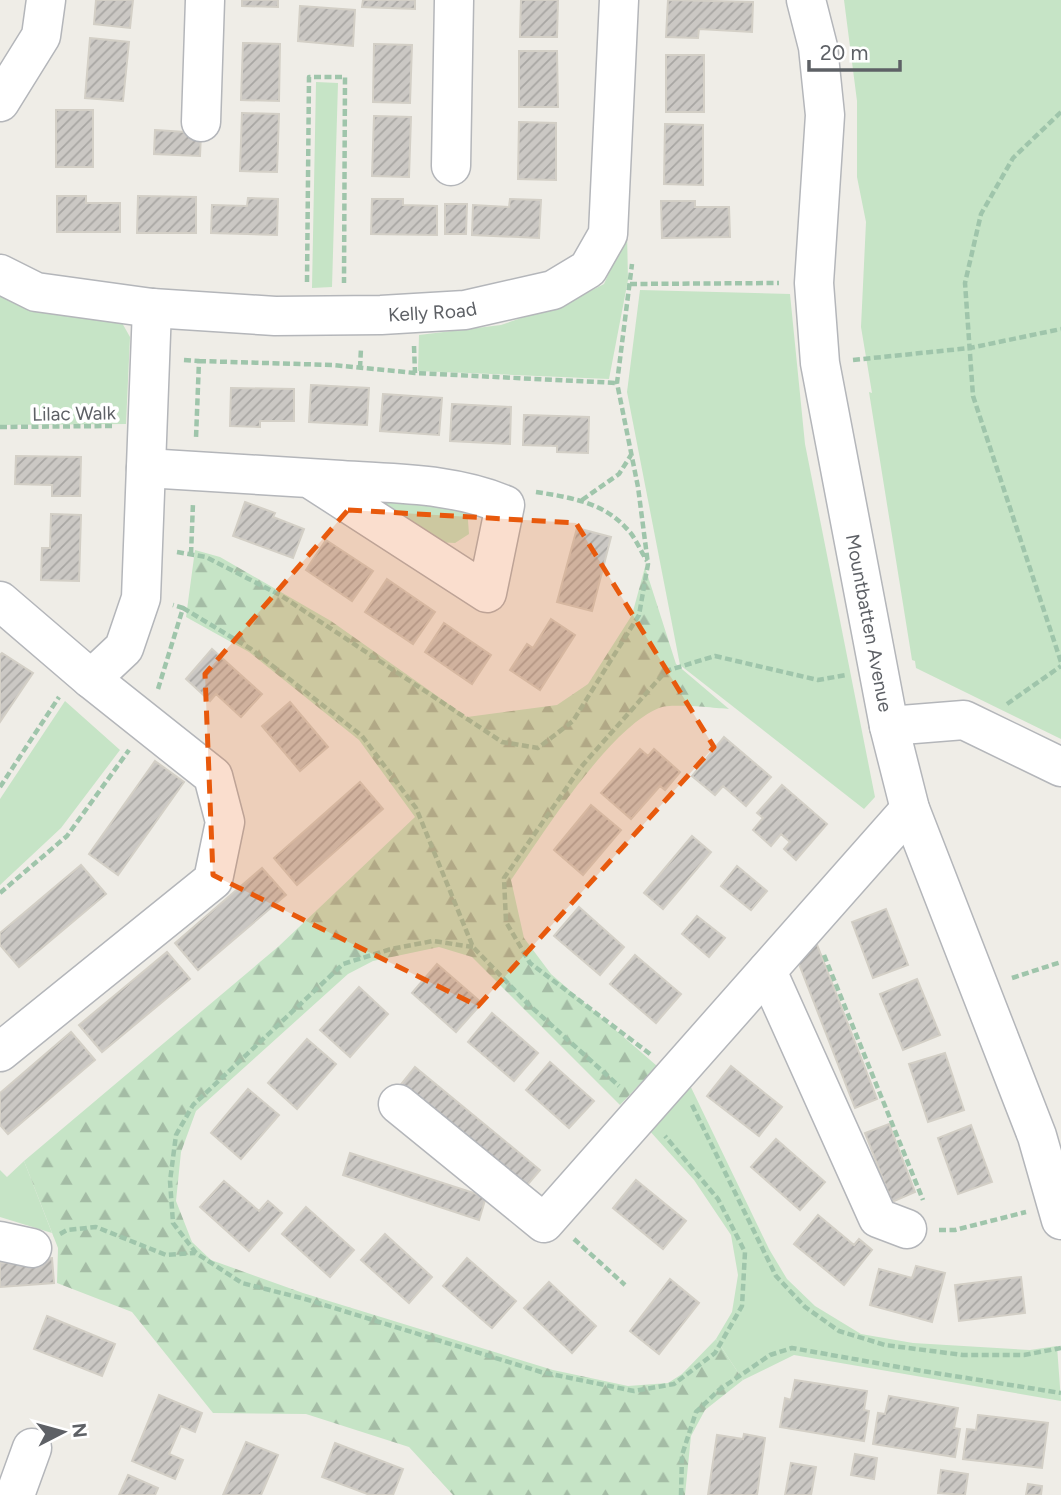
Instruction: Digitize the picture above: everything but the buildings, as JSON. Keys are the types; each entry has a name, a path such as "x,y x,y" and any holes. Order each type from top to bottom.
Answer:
{"street":[{"path":"0,102 41,36 46,0"},
{"path":"201,122 205,0"},
{"path":"451,166 454,0"},
{"name":"Kelly Road","path":"0,274 36,292 152,308 275,316 465,310 553,290 588,269 608,234 620,0"},
{"name":"Mountbatten Avenue","path":"806,0 818,47 825,115 814,283 820,363 889,726 910,809 979,988 1049,1132 1059,1211"},
{"path":"85,673 124,648 141,598 152,308"},
{"path":"146,468 309,478 436,486 480,495 505,505 487,593 309,478"},
{"path":"0,601 213,776 225,822 213,880 0,1052"},
{"path":"889,726 964,720 1061,767"},
{"path":"398,1104 547,1220 910,809"},
{"path":"767,971 878,1218 923,1221"},
{"path":"15,1495 32,1448"}],"path":[{"path":"309,77 345,77 325,315 309,77"},
{"path":"972,723 995,713 1061,664 973,396 965,283 981,214 1013,158 1061,112"},
{"path":"630,284 814,283"},
{"path":"820,363 970,348 1061,329"},
{"path":"199,360 332,365 415,373 617,383"},
{"name":"Lilac Walk","path":"0,427 148,426"},
{"path":"582,500 619,474 631,456"},
{"path":"505,505 529,510 533,491 582,500 627,528 649,564"},
{"path":"183,608 251,649 362,736 416,808 473,947 528,1004 645,1110 718,1199 745,1252 742,1306 715,1353 674,1384 634,1391 541,1373 305,1299 242,1283 196,1253 173,1223 170,1181 176,1135 193,1105 306,1002 343,964 391,949 433,942 473,947"},
{"path":"878,670 818,680 715,656 666,671 580,767 504,878 506,922 530,963 677,1074 776,1276 805,1307 839,1331 885,1345 963,1354 1024,1355 1061,1348"},
{"path":"0,788 85,673"},
{"path":"811,922 923,1221 955,1230 1059,1211"},
{"path":"979,988 1061,962"},
{"path":"547,1220 625,1285"},
{"path":"16,1245 67,1230 96,1227 166,1255 196,1253"},
{"path":"681,1495 682,1455 696,1412 719,1391 771,1355 792,1348 910,1370 1061,1393"}],"highlighted area":[{"path":"348,510 576,523 714,747 478,1006 213,875 205,674"}],"green space":[{"path":"844,0 1061,0 1061,739 916,668 915,661 912,660 861,327 866,222 857,177 857,101"},
{"path":"316,82 338,83 332,287 312,288"},
{"path":"627,232 628,280 609,379 418,371 419,335 501,325 571,301 604,284"},
{"path":"640,290 790,294 805,444 875,797 864,809 680,665 627,392"},
{"path":"0,295 121,321 130,337 126,424 0,425"},
{"path":"372,499 467,507 469,534 455,543 435,542"},
{"path":"195,550 220,557 331,621 467,717 557,705 588,684 632,615 645,567 676,664 729,709 673,706 659,708 639,719 598,759 578,784 511,880 524,938 551,974 657,1066 620,1105 472,957 439,947 373,961 348,974 196,1111 181,1152 176,1201 192,1242 211,1260 303,1293 553,1370 628,1386 668,1383 682,1374 716,1339 743,1380 705,1410 691,1436 685,1495 453,1495 409,1447 306,1414 213,1413 132,1312 57,1283 58,1248 24,1161 279,946 415,817 359,740 249,652 186,617"},
{"path":"65,701 120,750 61,828 0,885 0,799"},
{"path":"687,1079 769,1249 787,1279 815,1306 861,1334 913,1343 1030,1350 1057,1346 1061,1401 794,1355 743,1380 716,1339 732,1312 738,1275 731,1235 694,1180 648,1129"},
{"path":"24,1161 52,1233 0,1217 0,1170 7,1177"}]}
